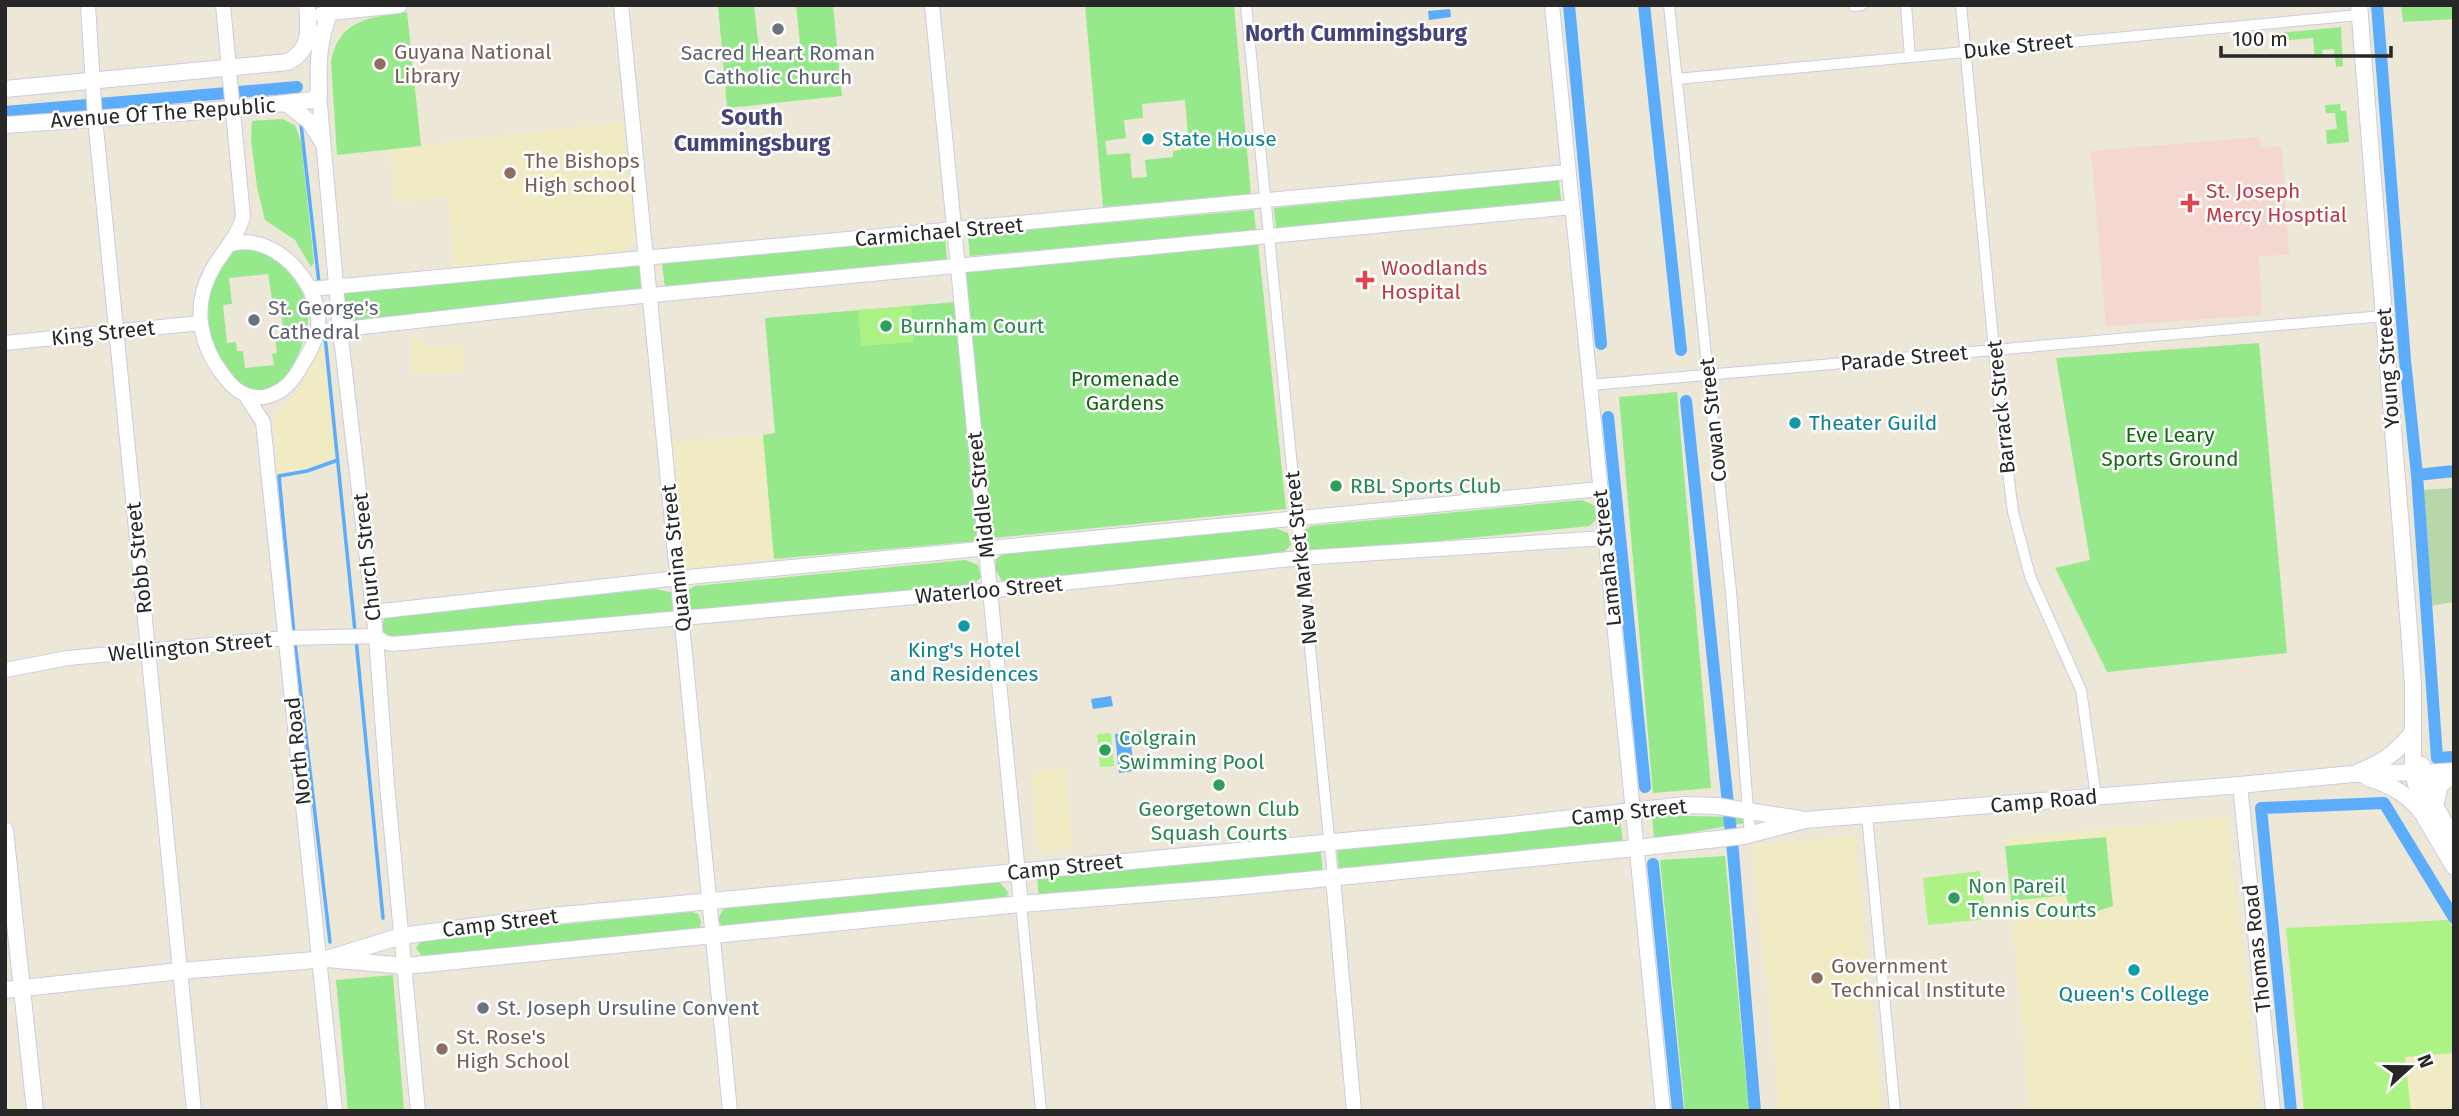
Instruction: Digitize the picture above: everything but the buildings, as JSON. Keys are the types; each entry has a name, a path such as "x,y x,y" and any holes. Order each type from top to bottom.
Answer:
{"main road":[{"path":"319,86 310,68 294,58 307,40 307,13 399,5"},
{"name":"Church Street","path":"319,86 318,52 331,9"},
{"name":"Young Street","path":"2359,10 2411,651 2413,732 2419,773 2430,812"},
{"name":"Avenue Of The Republic","path":"5,89 93,87 229,72 294,58"},
{"name":"Avenue Of The Republic","path":"5,125 95,113 287,104 313,100 319,86"},
{"path":"287,104 309,121 322,141"},
{"path":"2352,774 2375,766 2393,755 2413,732"},
{"name":"Camp Road","path":"1647,846 1747,836 1805,820 2352,774 2419,773"},
{"path":"2454,773 2440,785 2430,812 2454,867"},
{"path":"2352,774 2379,781 2401,793 2430,812 2454,839"},
{"name":"Camp Street","path":"323,959 401,936 552,916 1502,826 1642,809 1685,805 1717,806 1805,820"},
{"path":"5,830 14,989 35,1111"},
{"name":"Camp Street","path":"14,989 323,959 406,966 1021,904 1333,878 1647,846"}],"street":[{"name":"Robb Street","path":"88,5 95,113 194,1111"},
{"path":"223,5 244,212 232,244 211,271 205,284 200,323 209,355 229,383 246,396 271,395 285,388 327,331 317,309 321,289 273,250 248,241 232,244"},
{"name":"Quamina Street","path":"621,5 730,1111"},
{"name":"Middle Street","path":"932,5 1041,1111"},
{"name":"New Market Street","path":"1245,5 1354,1111"},
{"name":"Lamaha Street","path":"1552,5 1605,538 1647,846 1663,1111"},
{"name":"Cowan Street","path":"1669,5 1731,592 1747,836"},
{"path":"1906,5 1910,57"},
{"name":"Barrack Street","path":"1961,5 1994,350 2013,512 2030,576 2081,690 2096,796"},
{"name":"Duke Street","path":"1677,79 2359,10"},
{"name":"Church Street","path":"319,86 322,141 321,289 376,636 418,1111"},
{"name":"Carmichael Street","path":"321,289 1568,172"},
{"name":"Carmichael Street","path":"327,331 959,265 1572,207"},
{"name":"Parade Street","path":"1590,385 2384,316"},
{"name":"King Street","path":"5,343 200,323"},
{"name":"North Road","path":"246,396 263,422 323,959 335,1111"},
{"name":"Waterloo Street","path":"373,612 678,578 1600,489"},
{"name":"Waterloo Street","path":"376,636 392,644 990,590 1300,558 1605,538"},
{"name":"Wellington Street","path":"5,670 68,658 286,638 376,636"},
{"name":"Camp Road","path":"2419,773 2454,773"},
{"name":"Thomas Road","path":"2241,785 2273,1111"},
{"path":"1867,815 1895,1111"}],"shaded area":[{"name":"The Bishops High school","path":"623,122 637,240 623,253 455,268 448,197 394,203 390,149"},
{"name":"St. Joseph Mercy Hosptial","path":"2260,137 2261,148 2282,146 2289,254 2259,257 2262,315 2106,326 2091,151"},
{"path":"423,339 424,348 462,344 465,371 413,375 410,340"},
{"path":"319,348 323,348 335,458 307,469 277,473 274,415 299,390"},
{"path":"763,435 774,559 683,569 671,442"},
{"path":"1065,769 1072,849 1038,852 1031,772"},
{"path":"2227,817 2260,1111 2030,1111 2005,839"},
{"name":"Government Technical Institute","path":"1855,836 1882,1111 1780,1111 1752,845"},
{"path":"2454,1053 2454,1111 2411,1111 2405,1057"}],"green space":[{"path":"718,5 754,5 760,58 801,53 796,5 833,5 842,96 727,108"},
{"path":"1085,5 1234,5 1251,194 1103,207","holes":["1185,100 1188,135 1180,136 1181,150 1173,151 1173,157 1145,160 1147,177 1132,178 1130,153 1107,155 1105,141 1126,138 1124,120 1143,118 1142,104"]},
{"path":"2401,5 2454,5 2454,19 2403,22"},
{"path":"407,12 421,146 337,155 331,61 335,47 341,36 358,23"},
{"path":"2341,27 2343,66 2336,67 2334,49 2322,50 2323,57 2315,58 2313,38 2278,41 2277,33"},
{"path":"2340,104 2341,111 2346,111 2349,142 2327,144 2326,130 2337,129 2335,113 2326,113 2325,105"},
{"path":"282,119 295,125 301,141 314,263 311,267 295,240 265,220 257,187 251,140 252,121"},
{"path":"1559,180 1561,201 1276,228 1274,208"},
{"path":"1254,210 1256,231 970,256 968,235"},
{"path":"945,236 947,262 665,288 662,263"},
{"name":"Promenade Gardens","path":"1258,243 1286,509 992,538 965,272"},
{"path":"247,246 263,250 280,263 298,285 308,308 306,332 296,360 279,383 269,390 258,392 243,387 228,372 212,348 206,324 207,300 218,268 229,254","holes":["268,274 272,299 280,299 284,336 275,337 277,353 272,354 274,365 245,368 243,351 237,351 236,342 227,343 223,305 232,304 229,278"]},
{"path":"641,265 644,293 345,321 342,292"},
{"path":"956,302 977,541 774,559 763,435 775,433 765,318"},
{"name":"Burnham Court","path":"911,306 914,342 861,346 858,310"},
{"name":"Eve Leary Sports Ground","path":"2259,343 2287,653 2107,672 2055,568 2090,560 2056,358"},
{"path":"1677,392 1711,788 1653,793 1619,397"},
{"path":"2454,488 2454,602 2430,606 2423,490"},
{"path":"1582,500 1595,506 1598,517 1590,526 1337,551 1308,553 1304,549 1303,531 1311,526"},
{"path":"1275,528 1288,533 1291,545 1283,553 1272,556 1002,581 995,569 996,559 1005,553"},
{"path":"965,560 978,565 981,577 973,586 692,613 687,609 686,591 695,586"},
{"path":"655,589 675,593 676,605 673,612 389,638 381,631 384,619 391,615"},
{"name":"Colgrain Swimming Pool","path":"1111,733 1114,766 1100,767 1097,734"},
{"path":"1652,815 1773,818 1654,839"},
{"path":"1620,817 1623,844 1339,870 1337,847"},
{"path":"2106,837 2113,906 2072,920 2066,895 2011,901 2005,846"},
{"path":"1320,846 1323,873 1039,899 1037,876"},
{"path":"1725,856 1749,1111 1685,1111 1660,860"},
{"name":"Non Pareil Tennis Courts","path":"1980,871 1986,919 1928,925 1923,878"},
{"path":"999,882 1008,892 1006,901 723,928 718,920 727,907"},
{"path":"691,912 698,914 700,929 423,958 416,948 422,938"},
{"path":"2448,920 2454,929 2454,1053 2405,1057 2411,1111 2304,1111 2286,928"},
{"path":"393,975 404,1111 348,1111 336,980"}],"water":[{"path":"1450,9 1451,17 1429,20 1428,11"},
{"path":"1111,696 1113,706 1093,709 1091,699"},
{"path":"1145,731 1146,742 1131,744 1134,771 1119,773 1115,734"}],"waterway":[{"path":"1569,5 1601,344"},
{"path":"1644,5 1681,350"},
{"path":"2377,5 2405,360 2417,475 2454,471"},
{"path":"297,87 299,99"},
{"path":"5,112 297,87"},
{"path":"301,124 319,283"},
{"path":"325,336 355,631"},
{"path":"1686,401 1733,852 1755,1111"},
{"path":"1608,417 1645,787"},
{"path":"294,635 279,476 307,471 338,460"},
{"path":"2417,475 2437,758 2454,757"},
{"path":"356,639 383,918"},
{"path":"295,643 330,942"},
{"path":"2291,1111 2261,808 2384,803 2454,918"},
{"path":"1653,864 1678,1111"}],"place":[{"name":"Sacred Heart Roman Catholic Church","path":"778,29"},
{"name":"Guyana National Library","path":"380,64"},
{"name":"State House","path":"1148,139"},
{"name":"The Bishops High school","path":"510,173"},
{"name":"St. Joseph Mercy Hosptial","path":"2190,203"},
{"name":"Woodlands Hospital","path":"1365,280"},
{"name":"St. George's Cathedral","path":"254,320"},
{"name":"Burnham Court","path":"886,326"},
{"name":"Theater Guild","path":"1795,423"},
{"name":"RBL Sports Club","path":"1336,486"},
{"name":"King's Hotel and Residences","path":"964,626"},
{"name":"Colgrain Swimming Pool","path":"1105,750"},
{"name":"Georgetown Club Squash Courts","path":"1219,785"},
{"name":"Non Pareil Tennis Courts","path":"1954,898"},
{"name":"Queen's College","path":"2134,970"},
{"name":"Government Technical Institute","path":"1817,978"},
{"name":"St. Joseph Ursuline Convent","path":"483,1008"},
{"name":"St. Rose's High School","path":"442,1049"}],"district":[{"name":"North Cummingsburg","path":"1356,33"},
{"name":"South Cummingsburg","path":"752,130"}]}
